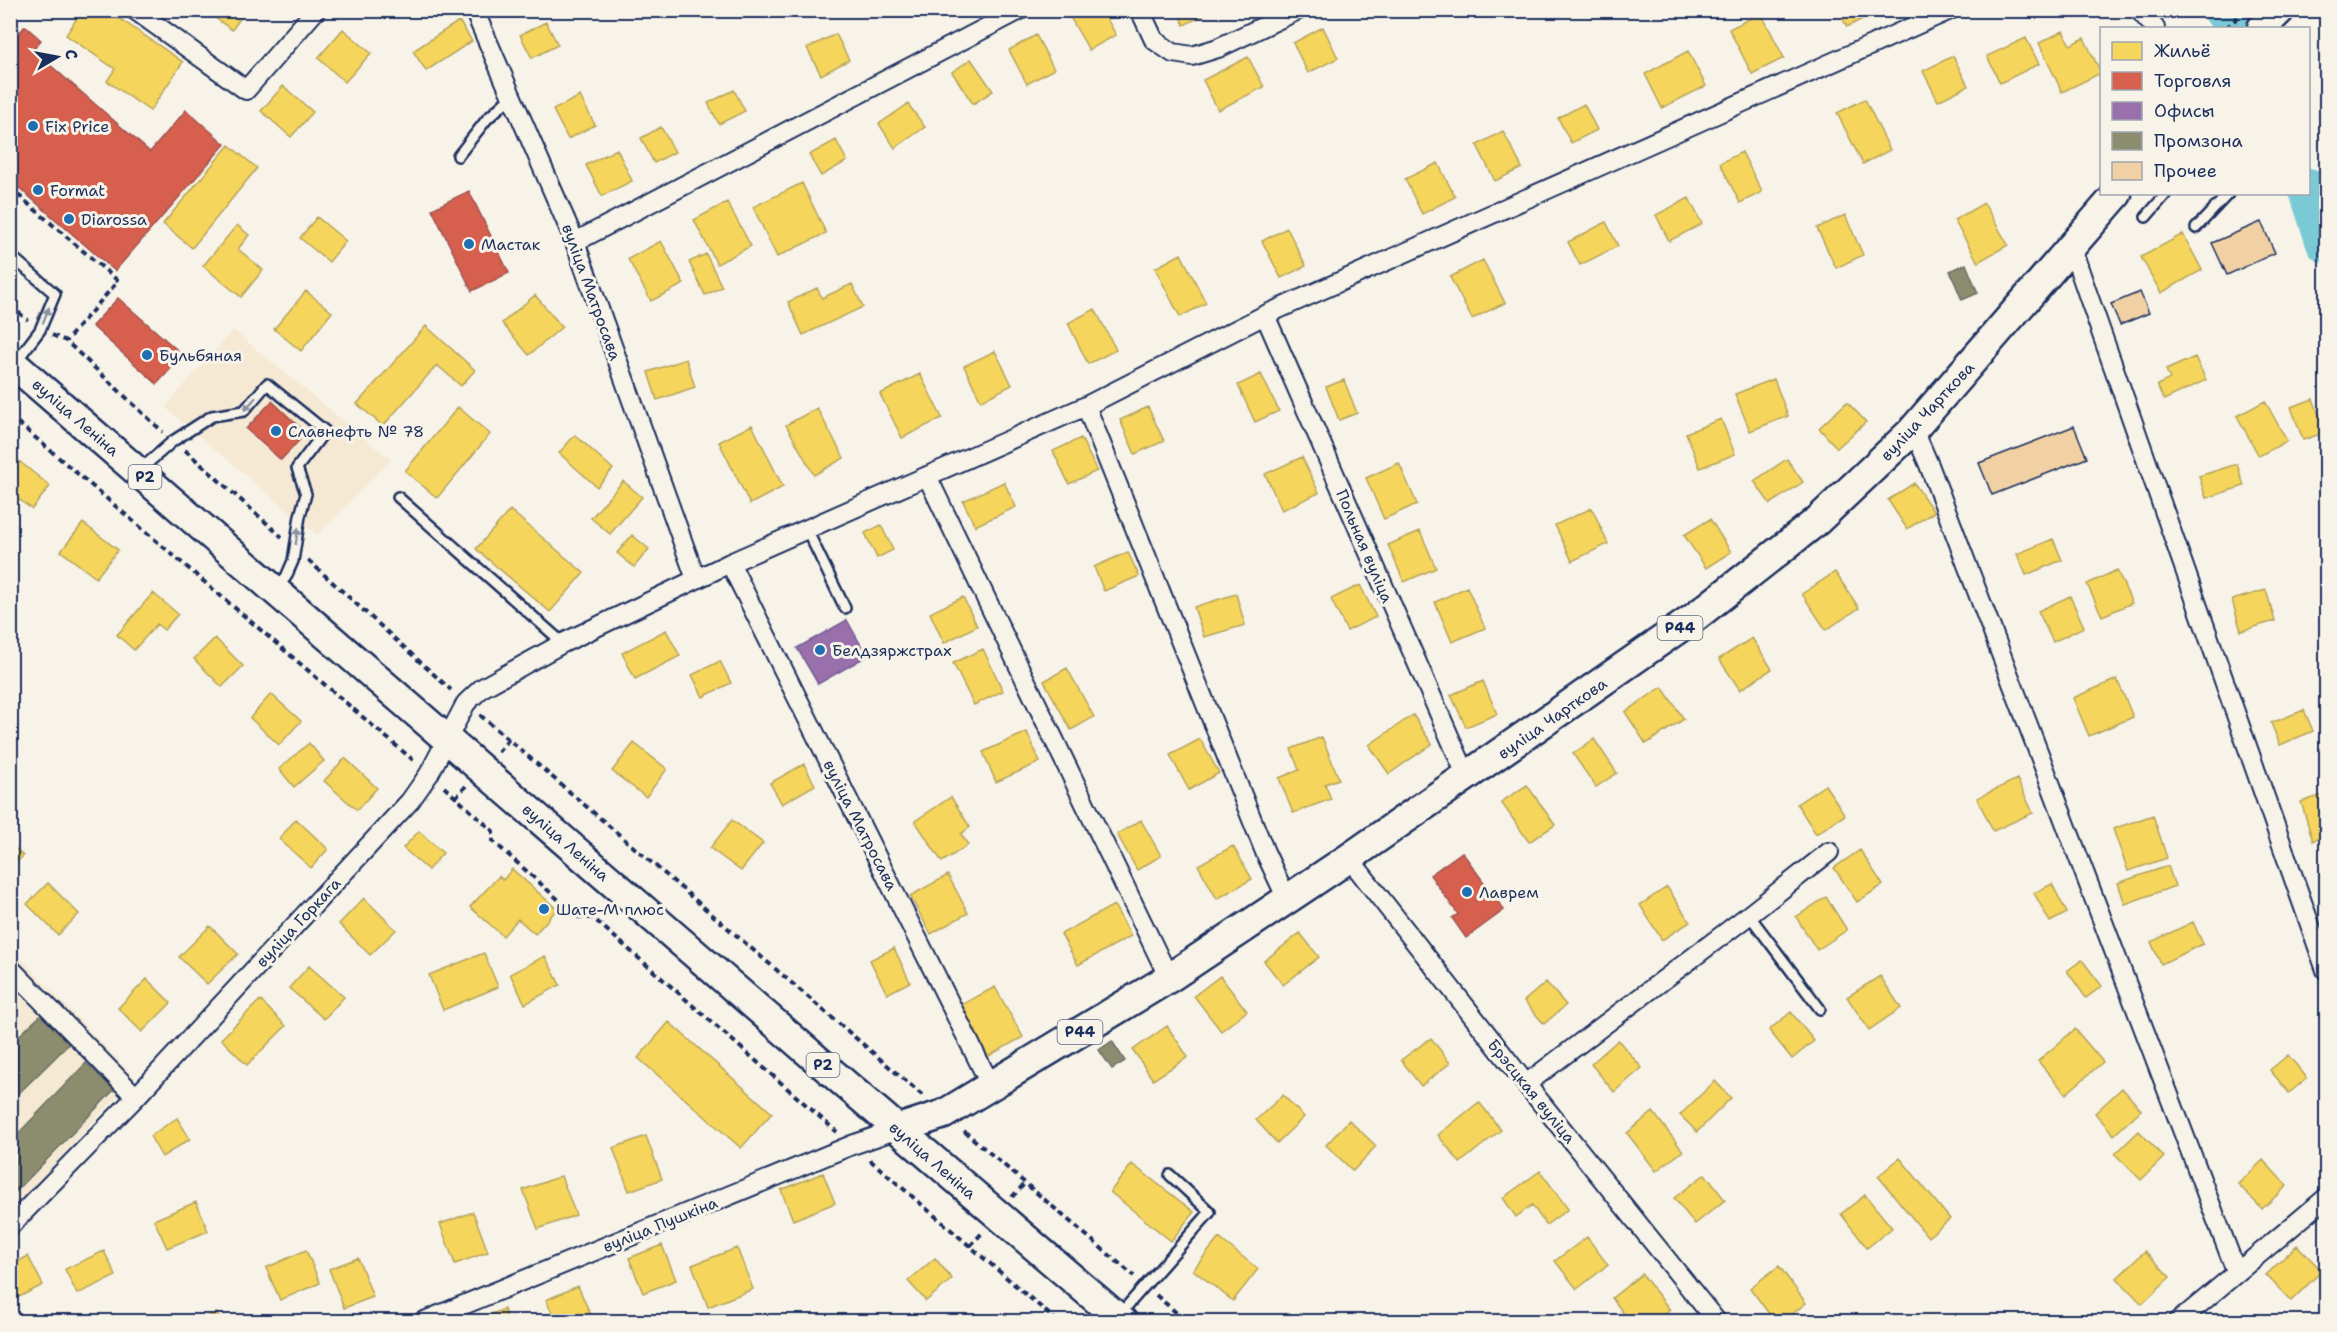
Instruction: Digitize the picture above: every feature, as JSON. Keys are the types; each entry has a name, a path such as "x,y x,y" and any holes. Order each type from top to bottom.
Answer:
{"main road":[{"path":"2263,27 2280,10"},
{"name":"вуліца Чарткова","path":"898,1129 944,1114 1169,978 1349,858 1695,617 1816,521 1911,432 2116,195"},
{"name":"вуліца Леніна","path":"12,364 276,589 1120,1319"}],"street":[{"path":"135,10 246,90 316,10"},
{"name":"вуліца Матросава","path":"474,10 575,243 696,579"},
{"path":"575,243 1020,10"},
{"path":"1140,10 1154,40 1173,53 1192,56 1218,48 1298,10"},
{"path":"466,703 482,688 563,643 730,563 1086,406 1265,315 1950,10"},
{"path":"2139,10 2155,27"},
{"path":"2069,252 2080,273 2326,970"},
{"name":"Польная вуліца","path":"1265,315 1467,777"},
{"path":"1086,406 1265,852 1287,899"},
{"path":"1911,432 1920,444 1929,465 2236,1271"},
{"path":"927,477 1169,978"},
{"name":"вуліца Матросава","path":"730,563 991,1086"},
{"name":"вуліца Горкага","path":"10,1226 136,1097 410,801 429,774 466,703"},
{"path":"1526,1084 1829,852"},
{"name":"Брэсцкая вуліца","path":"1349,858 1526,1084 1718,1322"},
{"path":"10,968 136,1097"},
{"name":"вуліца Пушкіна","path":"422,1322 852,1145 898,1129"},
{"path":"2178,1322 2236,1271 2326,1198"}],"lane":[{"path":"458,156 486,119 512,97"},
{"path":"2146,217 2165,195"},
{"path":"2196,228 2227,195"},
{"path":"10,255 55,294 40,330 12,364"},
{"path":"139,471 173,441 212,416 244,411 267,384 325,431 297,468 306,494 289,569 276,589"},
{"path":"398,497 563,643"},
{"path":"807,530 845,608"},
{"path":"1749,915 1820,1009"},
{"path":"1120,1319 1210,1212 1170,1175"}],"path":[{"path":"2227,27 2245,10"},
{"path":"10,188 118,281 66,341"},
{"path":"10,306 40,330 66,341 173,441 466,703 1187,1322"},
{"path":"10,416 429,774 493,831 492,841 578,917 593,918 1058,1322"}],"shaded area":[{"path":"233,330 391,460 317,535 165,407"},
{"path":"10,947 135,1078 11,1210 10,1210"}],"building: Жильё":[{"path":"82,10 107,10 183,62 150,111 107,81 115,69 66,35"},
{"path":"204,10 246,10 232,30"},
{"path":"1081,10 1102,10 1116,35 1089,50 1070,17"},
{"path":"1177,10 1211,10 1212,11 1184,25"},
{"path":"1838,10 1880,10 1847,27"},
{"path":"1761,13 1784,58 1752,74 1729,29"},
{"path":"459,21 472,41 426,71 413,51"},
{"path":"546,22 558,45 532,58 520,35"},
{"path":"1323,27 1338,58 1308,73 1293,43"},
{"path":"343,29 371,53 345,82 318,58"},
{"path":"2063,31 2070,45 2084,38 2100,73 2062,92 2039,43"},
{"path":"836,34 849,60 821,75 807,48"},
{"path":"1036,35 1054,69 1027,84 1009,50"},
{"path":"2026,38 2039,64 2000,83 1987,56"},
{"path":"1688,51 1706,86 1662,108 1645,74"},
{"path":"1953,56 1968,86 1938,101 1923,71"},
{"path":"1248,57 1264,87 1218,110 1203,80"},
{"path":"971,59 993,91 973,104 952,72"},
{"path":"283,86 313,112 291,137 261,111"},
{"path":"734,90 745,111 719,124 708,103"},
{"path":"580,96 595,125 568,139 553,110"},
{"path":"1865,99 1890,150 1863,164 1837,113"},
{"path":"908,104 925,127 895,148 879,124"},
{"path":"1584,104 1597,130 1571,143 1558,118"},
{"path":"661,127 675,152 654,163 641,138"},
{"path":"1503,131 1522,168 1495,181 1477,145"},
{"path":"836,140 847,161 821,176 809,155"},
{"path":"229,145 257,168 192,248 163,224"},
{"path":"617,149 632,181 602,196 586,165"},
{"path":"1742,152 1762,192 1740,203 1720,163"},
{"path":"1438,163 1455,197 1422,214 1405,179"},
{"path":"802,183 826,233 777,257 753,207"},
{"path":"1689,198 1702,224 1669,241 1656,215"},
{"path":"727,202 751,246 717,264 694,220"},
{"path":"1984,203 2008,245 1978,262 1954,220"},
{"path":"1845,215 1863,255 1836,268 1817,228"},
{"path":"317,217 346,241 329,262 300,238"},
{"path":"1606,222 1618,246 1580,265 1568,242"},
{"path":"237,225 249,235 238,249 263,270 241,297 203,266"},
{"path":"1287,228 1306,266 1281,278 1262,241"},
{"path":"2183,234 2202,270 2161,293 2141,257"},
{"path":"661,241 684,284 651,301 628,259"},
{"path":"706,254 722,287 705,295 689,262"},
{"path":"1181,254 1206,303 1180,317 1155,268"},
{"path":"1483,260 1505,303 1472,319 1450,277"},
{"path":"852,284 863,307 803,335 788,302 817,288 822,298"},
{"path":"306,291 332,312 301,351 274,329"},
{"path":"535,295 562,327 529,355 502,323"},
{"path":"1095,309 1116,350 1088,364 1068,323"},
{"path":"426,326 475,370 461,386 437,365 383,426 357,404"},
{"path":"995,351 1012,385 981,401 964,366"},
{"path":"2195,357 2206,380 2164,400 2157,385 2170,379 2166,370"},
{"path":"686,359 695,387 657,400 648,372"},
{"path":"920,374 942,418 902,438 880,394"},
{"path":"1261,374 1279,411 1255,422 1238,385"},
{"path":"1774,379 1788,416 1750,431 1735,394"},
{"path":"1344,380 1357,413 1339,420 1326,387"},
{"path":"2313,399 2326,432 2303,440 2291,407"},
{"path":"2265,401 2287,441 2259,456 2237,416"},
{"path":"1847,402 1866,422 1837,448 1819,428"},
{"path":"458,407 490,434 437,498 405,471"},
{"path":"1148,407 1164,441 1135,454 1120,420"},
{"path":"817,408 844,458 814,475 786,425"},
{"path":"1721,419 1735,454 1700,468 1686,433"},
{"path":"752,425 783,487 750,504 719,442"},
{"path":"575,435 613,469 597,487 559,453"},
{"path":"1081,438 1097,471 1069,484 1053,451"},
{"path":"1302,457 1319,493 1282,510 1265,474"},
{"path":"1787,459 1803,482 1770,504 1754,481"},
{"path":"19,461 50,486 32,509 10,493 10,472"},
{"path":"1399,463 1417,504 1384,519 1366,478"},
{"path":"2237,464 2244,486 2206,498 2199,476"},
{"path":"623,481 642,497 610,534 591,518"},
{"path":"1004,482 1016,507 975,526 963,501"},
{"path":"1914,483 1934,512 1907,529 1888,500"},
{"path":"1592,508 1608,544 1572,561 1555,525"},
{"path":"510,510 584,573 550,612 476,549"},
{"path":"1710,519 1731,552 1706,568 1684,535"},
{"path":"83,523 118,550 96,578 61,551"},
{"path":"881,525 893,550 877,558 865,533"},
{"path":"1420,531 1436,568 1404,582 1388,545"},
{"path":"632,535 649,549 634,567 617,553"},
{"path":"2053,539 2062,560 2026,575 2017,554"},
{"path":"1128,552 1139,576 1104,591 1094,567"},
{"path":"2117,570 2132,603 2102,616 2087,584"},
{"path":"1835,572 1859,608 1826,630 1802,594"},
{"path":"1360,585 1376,617 1347,631 1331,599"},
{"path":"1467,587 1485,628 1452,642 1435,602"},
{"path":"2266,590 2275,621 2241,631 2232,600"},
{"path":"153,593 178,614 164,630 157,624 134,650 117,635"},
{"path":"1236,594 1245,625 1204,637 1194,607"},
{"path":"2070,596 2084,627 2053,642 2038,611"},
{"path":"963,597 977,626 944,643 930,613"},
{"path":"666,630 680,656 635,679 622,653"},
{"path":"215,638 243,666 222,687 194,659"},
{"path":"1752,638 1772,669 1740,690 1719,659"},
{"path":"983,649 1003,691 974,705 953,663"},
{"path":"720,661 731,683 703,697 692,675"},
{"path":"1067,668 1094,717 1071,730 1044,681"},
{"path":"2117,679 2133,717 2089,736 2073,698"},
{"path":"1483,681 1497,714 1466,727 1451,695"},
{"path":"1662,687 1684,719 1646,744 1625,712"},
{"path":"271,694 301,721 279,745 250,718"},
{"path":"2304,710 2313,731 2280,745 2271,723"},
{"path":"1413,715 1432,744 1389,774 1369,745"},
{"path":"1027,732 1040,762 996,782 983,752"},
{"path":"1322,737 1339,779 1325,784 1331,799 1293,813 1279,778 1299,770 1291,749"},
{"path":"1200,739 1219,773 1189,790 1170,755"},
{"path":"1594,739 1617,773 1596,787 1573,754"},
{"path":"309,743 324,761 294,787 279,769"},
{"path":"634,743 667,769 646,797 612,771"},
{"path":"345,758 377,788 357,810 324,781"},
{"path":"804,764 815,785 782,804 770,783"},
{"path":"2017,779 2033,813 1993,831 1977,798"},
{"path":"1527,785 1555,825 1529,842 1501,802"},
{"path":"1825,785 1845,815 1816,834 1797,804"},
{"path":"2326,794 2326,836 2313,841 2301,802"},
{"path":"951,797 970,827 961,834 968,845 942,862 915,821"},
{"path":"2153,815 2167,858 2128,871 2113,829"},
{"path":"296,819 328,849 311,868 279,839"},
{"path":"732,820 763,843 741,871 710,848"},
{"path":"1141,820 1161,856 1137,870 1117,834"},
{"path":"419,831 443,853 428,870 403,848"},
{"path":"10,843 23,856 10,869"},
{"path":"1233,846 1252,879 1217,899 1198,865"},
{"path":"1860,850 1883,885 1857,902 1834,868"},
{"path":"2168,866 2175,886 2125,904 2118,883"},
{"path":"512,869 557,909 535,934 518,919 503,936 470,907 499,876 503,880"},
{"path":"948,875 968,913 931,934 910,896"},
{"path":"48,883 79,914 58,935 27,904"},
{"path":"2052,884 2067,913 2050,922 2034,893"},
{"path":"1667,887 1690,922 1662,940 1640,905"},
{"path":"1826,897 1847,930 1817,950 1796,917"},
{"path":"364,898 396,930 370,955 339,924"},
{"path":"1114,905 1131,936 1078,965 1061,934"},
{"path":"2193,922 2203,944 2161,964 2151,942"},
{"path":"210,926 238,954 207,984 179,957"},
{"path":"1300,933 1319,957 1283,985 1264,961"},
{"path":"894,948 910,982 887,994 870,960"},
{"path":"484,953 498,987 443,1010 429,975"},
{"path":"545,956 560,985 525,1004 510,974"},
{"path":"2082,960 2102,986 2086,998 2067,971"},
{"path":"309,966 344,997 324,1019 289,988"},
{"path":"1220,976 1247,1011 1221,1031 1194,996"},
{"path":"1880,976 1901,1008 1869,1030 1847,997"},
{"path":"147,979 171,1003 142,1032 118,1008"},
{"path":"1546,982 1566,1005 1544,1024 1524,1001"},
{"path":"995,987 1023,1037 987,1057 959,1006"},
{"path":"260,1000 286,1026 247,1065 221,1039"},
{"path":"1791,1012 1814,1041 1792,1059 1769,1030"},
{"path":"669,1022 772,1113 741,1148 638,1058"},
{"path":"1167,1026 1188,1057 1153,1080 1133,1050"},
{"path":"2075,1029 2103,1062 2066,1094 2038,1061"},
{"path":"1431,1038 1450,1063 1421,1086 1401,1060"},
{"path":"1618,1040 1642,1068 1614,1092 1591,1064"},
{"path":"2288,1055 2307,1078 2289,1093 2270,1070"},
{"path":"1715,1081 1731,1098 1697,1132 1680,1115"},
{"path":"2122,1088 2141,1110 2114,1135 2095,1113"},
{"path":"1283,1095 1304,1117 1277,1143 1256,1120"},
{"path":"1479,1102 1501,1130 1460,1163 1438,1135"},
{"path":"1653,1112 1683,1151 1656,1171 1627,1133"},
{"path":"177,1118 190,1139 162,1157 150,1136"},
{"path":"1349,1120 1376,1146 1353,1171 1326,1145"},
{"path":"2139,1131 2164,1157 2141,1180 2115,1154"},
{"path":"646,1136 662,1179 629,1191 613,1148"},
{"path":"1900,1158 1950,1219 1928,1237 1878,1176"},
{"path":"2263,1160 2287,1186 2262,1209 2238,1184"},
{"path":"1132,1164 1194,1212 1171,1241 1110,1192"},
{"path":"1540,1171 1568,1209 1546,1225 1532,1205 1516,1217 1503,1198"},
{"path":"823,1173 835,1203 793,1220 781,1190"},
{"path":"1705,1174 1725,1200 1695,1224 1674,1198"},
{"path":"561,1176 576,1215 538,1229 523,1190"},
{"path":"1865,1195 1892,1228 1867,1248 1841,1214"},
{"path":"196,1202 208,1231 167,1248 154,1220"},
{"path":"473,1212 488,1252 455,1264 440,1224"},
{"path":"1587,1237 1608,1265 1577,1289 1555,1261"},
{"path":"1219,1238 1258,1269 1233,1301 1193,1270"},
{"path":"662,1245 676,1280 643,1293 629,1258"},
{"path":"2297,1245 2322,1271 2291,1301 2266,1275"},
{"path":"737,1248 753,1289 708,1307 692,1265"},
{"path":"306,1250 320,1283 280,1300 266,1268"},
{"path":"104,1251 116,1276 77,1294 65,1269"},
{"path":"2145,1251 2170,1277 2142,1304 2117,1278"},
{"path":"28,1256 43,1285 19,1297 10,1281 10,1266"},
{"path":"358,1258 373,1297 344,1308 329,1269"},
{"path":"935,1258 952,1279 926,1301 908,1281"},
{"path":"1779,1266 1806,1303 1782,1322 1775,1322 1750,1288"},
{"path":"1642,1274 1670,1310 1656,1322 1630,1322 1612,1298"},
{"path":"578,1286 594,1322 556,1322 546,1300"},
{"path":"504,1309 508,1322 477,1322 477,1320"},
{"path":"217,1313 220,1322 196,1322 196,1321"}],"building: Торговля":[{"path":"25,26 41,40 33,50 150,152 186,110 225,144 115,271 10,180 10,44"},
{"path":"469,191 509,273 472,291 432,209"},
{"path":"118,298 183,355 157,384 92,326"},
{"name":"Славнефть № 78","path":"272,401 306,433 281,460 246,429"},
{"name":"Лаврем","path":"1462,852 1504,910 1466,938 1452,918 1458,914 1430,875"}],"building: Офисы":[{"path":"847,620 867,656 818,684 797,648"}],"building: Промзона":[{"path":"1966,264 1978,293 1962,300 1950,271"},
{"path":"41,1015 69,1044 10,1102 10,1044"},
{"path":"1112,1041 1125,1061 1112,1069 1099,1050"},
{"path":"86,1063 114,1090 10,1198 10,1142"}],"building: Прочее":[{"path":"2261,222 2275,253 2227,275 2212,243"},
{"path":"2140,292 2149,313 2120,325 2111,304"},
{"path":"2074,426 2087,458 1992,495 1979,463"}],"waterway":[{"path":"2223,10 2236,27"},
{"path":"2310,194 2326,243"}],"place":[{"name":"Fix Price","path":"33,126"},
{"name":"Format","path":"38,190"},
{"name":"Diarossa","path":"69,219"},
{"name":"Мастак","path":"469,244"},
{"name":"Бульбяная","path":"147,355"},
{"name":"Славнефть № 78","path":"276,431"},
{"name":"Белдзяржстрах","path":"820,650"},
{"name":"Лаврем","path":"1467,892"},
{"name":"Шате-М плюс","path":"544,909"}]}
